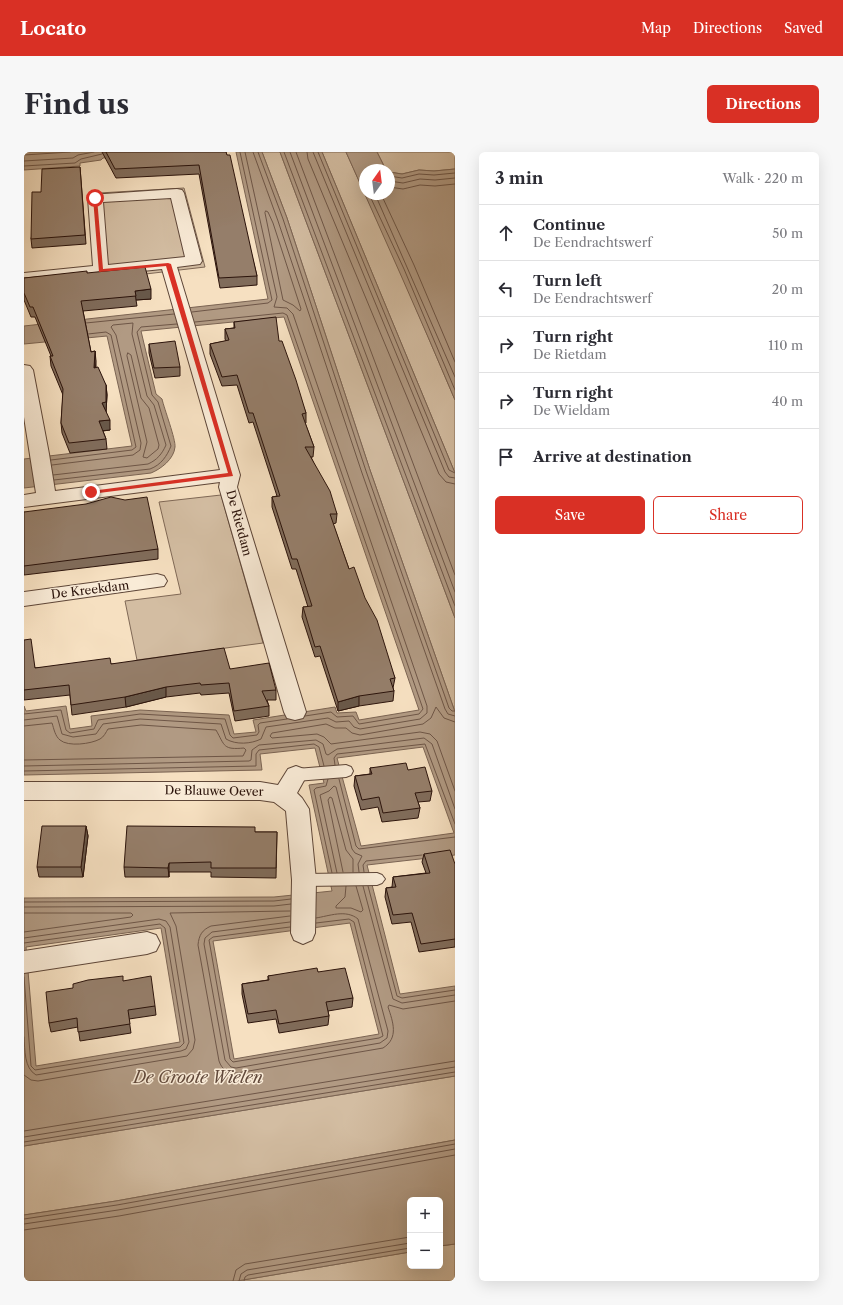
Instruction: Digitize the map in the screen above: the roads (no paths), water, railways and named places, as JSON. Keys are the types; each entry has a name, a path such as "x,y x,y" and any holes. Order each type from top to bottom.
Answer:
{"street":[{"path":"24,278 101,271 194,261 177,193 95,198 101,271"},
{"name":"De Rietdam","path":"168,264 231,475 228,487 294,712"},
{"path":"24,370 46,494"},
{"path":"24,501 46,494 231,475"},
{"name":"De Kreekdam","path":"24,599 157,581"},
{"path":"303,933 311,883 297,809 292,801 284,796 304,774"},
{"name":"De Blauwe Oever","path":"24,791 260,791 284,796"},
{"path":"30,961 147,943"}],"lane":[{"path":"304,774 346,771"},
{"path":"311,883 377,879"}],"water":[{"path":"24,152 217,152 103,158 101,160 80,163 80,166 24,170"},
{"name":"De Groote Wielen","path":"236,152 262,152 287,218 370,470 455,712 455,855 367,865 400,994 455,986 455,1076 24,1146 24,898 274,897 332,891 309,785 324,783 315,748 260,754 262,770 24,775 24,706 26,711 66,706 70,729 92,726 91,716 140,710 229,715 234,734 256,732 253,720 335,707 337,713 356,712 359,720 419,710 284,317 141,331 156,394 162,399 174,438 175,447 170,459 159,469 151,473 24,488 24,459 132,446 107,336 24,344 24,326 268,299","holes":["423,747 454,833 361,846 337,758","350,923 379,1034 234,1059 213,941","161,928 180,1042 36,1066 26,947"]},
{"path":"280,152 322,152 455,473 455,618"},
{"path":"346,152 377,152 383,164 359,164 359,181"},
{"path":"455,169 455,400 367,200 395,200 395,173 402,174 419,170 434,171"},
{"path":"455,1140 455,1244 443,1246 443,1197 407,1197 407,1253 237,1281 24,1281 24,1215 116,1201"}]}
